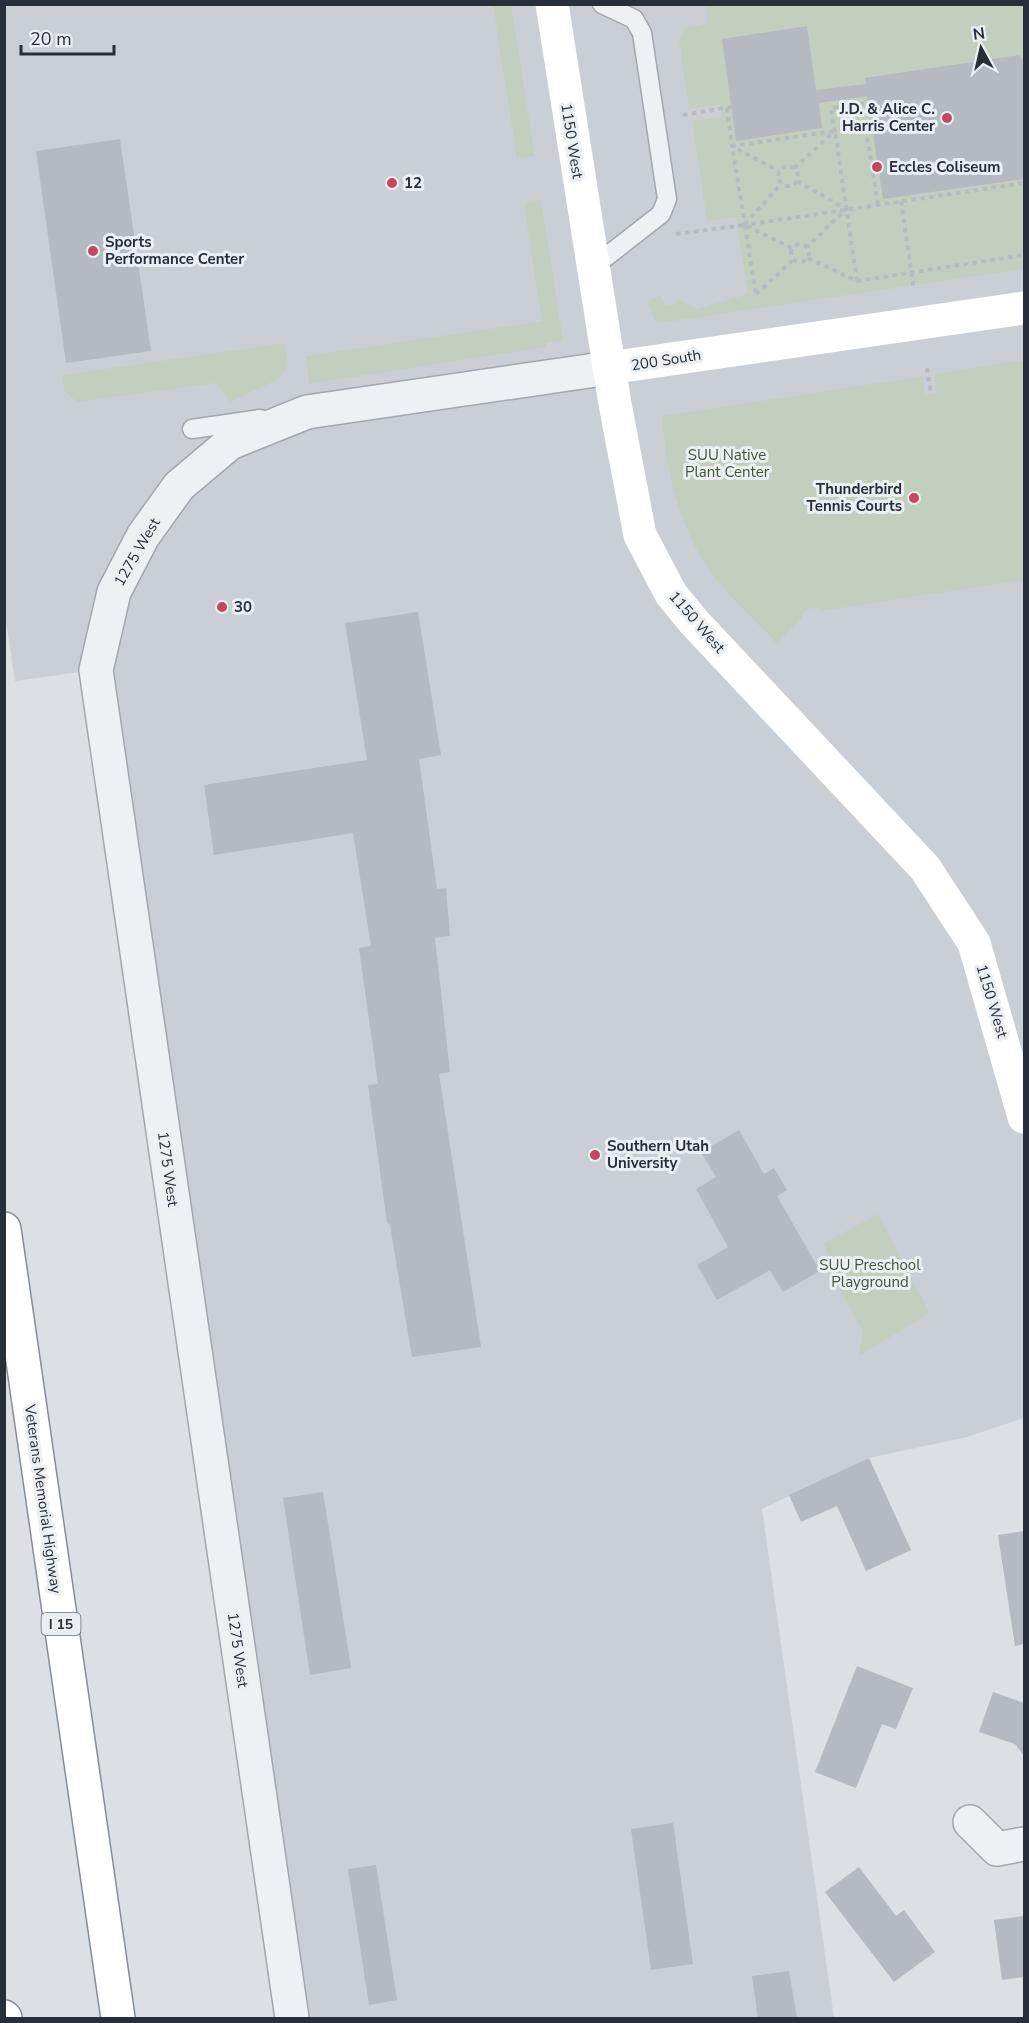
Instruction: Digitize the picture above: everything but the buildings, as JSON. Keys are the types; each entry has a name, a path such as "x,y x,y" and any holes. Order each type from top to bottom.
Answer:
{"main road":[{"name":"1150 West","path":"552,4 609,368 640,535 671,594 694,622 925,868 974,943 1024,1117"},
{"name":"200 South","path":"609,368 1024,308"},
{"name":"Veterans Memorial Highway","path":"4,1228 118,2019"}],"street":[{"name":"200 South","path":"307,412 609,368"},
{"name":"1275 West","path":"292,2019 96,670 114,592 143,536 179,486 230,442 307,412"},
{"path":"970,1822 997,1849 1024,1844"}],"lane":[{"path":"593,267 660,214 667,199 642,33 634,19 602,4"},
{"path":"192,429 307,412"}],"path":[{"path":"844,99 845,106"},
{"path":"857,281 831,108 862,104 878,205"},
{"path":"683,115 729,108 732,146 756,295 793,260"},
{"path":"732,146 834,131"},
{"path":"794,168 834,131"},
{"path":"732,146 779,171"},
{"path":"785,167 794,168 798,173 797,181 791,186 781,184 778,178 779,171 785,167"},
{"path":"797,181 846,209"},
{"path":"675,235 1024,183"},
{"path":"744,225 781,184"},
{"path":"901,201 914,290"},
{"path":"807,247 846,209"},
{"path":"744,225 792,248"},
{"path":"792,248 799,244 807,247"},
{"path":"807,247 808,258"},
{"path":"792,248 793,260"},
{"path":"808,258 857,281 1024,255"},
{"path":"793,260 801,263 808,258"},
{"path":"927,368 931,395"}],"shaded area":[{"name":"Southern Utah University","path":"4,5 1024,5 1024,1418 967,1437 869,1458 762,1509 834,2018 292,2018 95,670 15,681 5,614"}],"green space":[{"path":"493,5 511,5 535,156 517,159"},
{"name":"Eccles Coliseum","path":"705,5 1024,5 1024,269 660,323 654,320 648,301 660,296 666,305 676,304 678,300 697,309 748,294 736,217 707,221 692,121 722,117 720,105 689,108 679,41 685,28 708,23"},
{"path":"541,199 563,340 546,343 546,347 309,384 306,356 542,321 524,206 529,201"},
{"path":"285,343 288,365 279,379 230,402 216,383 77,402 65,392 62,375"},
{"name":"SUU Native Plant Center","path":"1024,360 1024,580 821,611 820,607 805,610 802,618 777,644 730,596 696,549 675,494 666,454 662,416 923,376 925,395 937,394 934,374"},
{"name":"SUU Preschool Playground","path":"878,1214 930,1313 859,1356 863,1331 836,1283 828,1277 833,1268 824,1243"}],"place":[{"name":"J.D. & Alice C. Harris Center","path":"947,118"},
{"name":"Eccles Coliseum","path":"877,167"},
{"name":"12","path":"392,183"},
{"name":"Sports Performance Center","path":"93,251"},
{"name":"Thunderbird Tennis Courts","path":"914,498"},
{"name":"30","path":"222,607"},
{"name":"Southern Utah University","path":"595,1155"}]}
